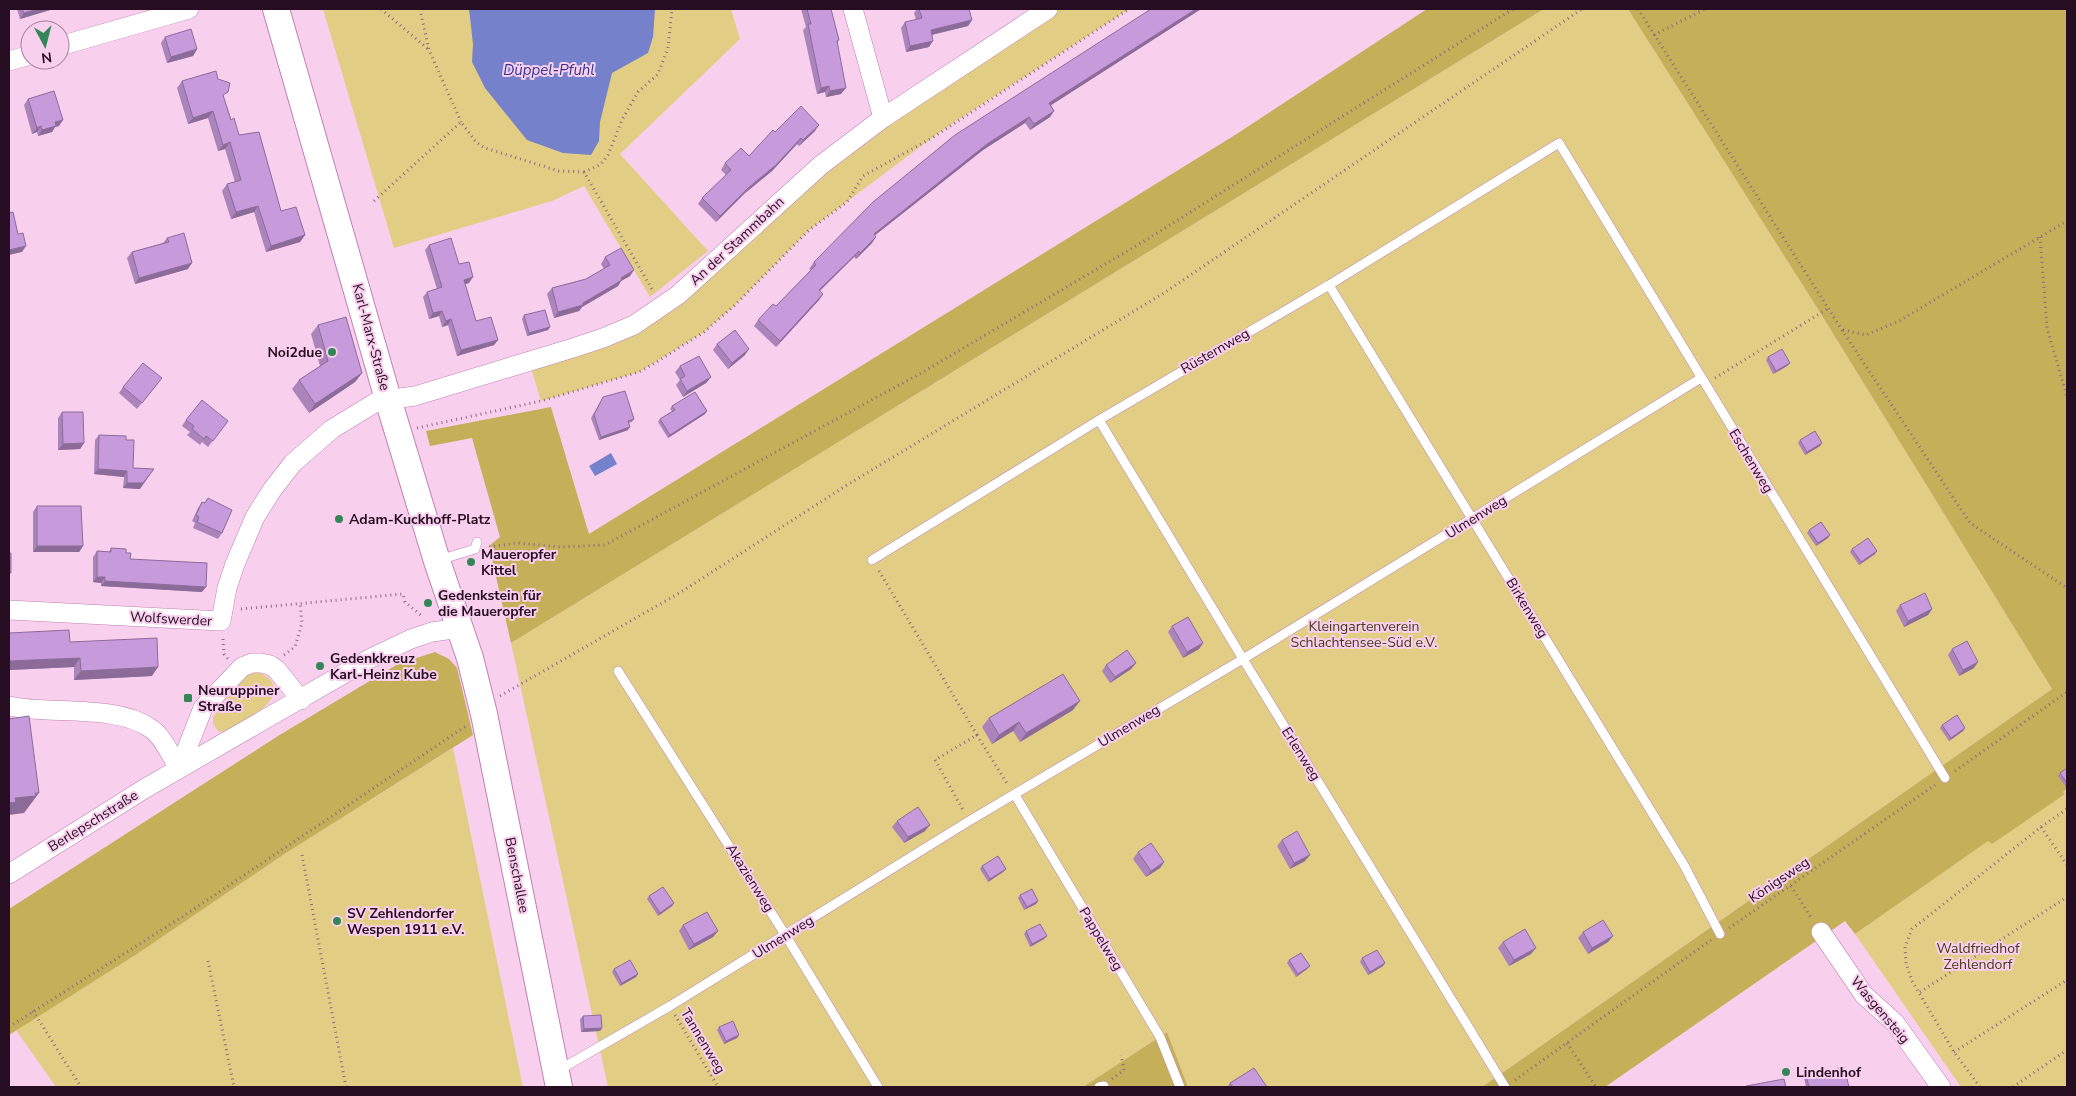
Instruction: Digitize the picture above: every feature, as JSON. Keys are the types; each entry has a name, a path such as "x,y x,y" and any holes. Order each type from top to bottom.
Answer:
{"street":[{"path":"70,43 189,9"},
{"name":"Karl-Marx-Straße","path":"276,9 388,399 437,561 472,663"},
{"path":"854,9 883,118"},
{"name":"An der Stammbahn","path":"388,399 416,396 603,338 634,325 678,295 723,256 796,186 883,118 1048,9"},
{"name":"Wolfswerder","path":"9,610 221,621 227,588 241,548 255,517 272,490 293,463 332,429 364,408 378,401 388,399"},
{"name":"Berlepschstraße","path":"9,874 144,788 301,700 371,658 411,638 432,632 460,628"},
{"path":"179,769 203,708 237,671 252,663 261,662 270,665 277,670 301,700"},
{"name":"Benschallee","path":"472,663 558,1079"},
{"path":"9,706 101,713 133,720 151,728 159,736 179,769"},
{"name":"Wasgensteig","path":"1821,932 1864,995 1895,1023 1941,1087"}],"lane":[{"name":"Rüsternweg","path":"872,560 1099,420 1329,284 1559,143"},
{"name":"Eschenweg","path":"1559,143 1945,778"},
{"name":"Birkenweg","path":"1329,284 1684,866 1720,934"},
{"name":"Ulmenweg","path":"558,1079 670,1006 786,936 969,821 1243,659 1702,381"},
{"name":"Erlenweg","path":"1099,420 1505,1087"},
{"path":"437,561 476,546"},
{"name":"Akazienweg","path":"618,671 786,936 878,1087"},
{"name":"Pappelweg","path":"1014,795 1160,1037 1180,1087"}],"path":[{"path":"381,9 428,50"},
{"path":"420,9 428,50 461,122 476,142 485,148 559,171 584,172 600,165 608,155 622,120 638,92 658,74 668,48 672,9"},
{"path":"412,429 547,399 639,372 655,363 704,332 735,305 809,230 847,202 863,176 932,138 1129,9"},
{"path":"476,546 518,544 560,547 605,545 932,367 1146,240 1513,9"},
{"path":"497,698 681,592 847,485 1164,293 1582,9"},
{"path":"1638,9 1842,330 1970,522 2067,588"},
{"path":"1654,35 1705,9"},
{"path":"374,202 461,122"},
{"path":"584,172 662,306"},
{"path":"1842,330 1866,335 1899,321 2067,221"},
{"path":"2040,237 2047,328 2067,397"},
{"path":"1702,381 1829,308"},
{"path":"872,560 1014,795"},
{"path":"237,671 224,654 221,621 238,610 403,594 405,602 424,618"},
{"path":"270,665 295,648 302,623 300,603"},
{"name":"Königsweg","path":"1505,1087 1720,934 2067,692"},
{"path":"9,1027 182,917 473,722"},
{"path":"969,821 935,760 977,735"},
{"path":"1980,1087 1954,1052 1912,981 1906,963 1905,947 1912,929 2040,827 2067,809"},
{"path":"2040,827 2067,865"},
{"path":"302,855 346,1087"},
{"path":"1791,886 1821,932"},
{"path":"1920,992 2067,897"},
{"path":"208,961 234,1087"},
{"path":"1954,1052 2067,980"},
{"name":"Tannenweg","path":"670,1006 718,1087"},
{"path":"33,1011 81,1087"},
{"path":"1567,1043 1596,1087"},
{"path":"2013,1087 2067,1050"},
{"path":"1102,1087 1124,1070 1120,1055"}],"green space":[{"path":"323,9 731,9 740,39 620,154 708,251 650,297 584,186 552,201 394,248"},
{"path":"1048,9 1129,9 944,129 809,230 735,305 704,332 639,372 541,401 529,361 634,325 796,187"},
{"name":"Kleingartenverein Schlachtensee-Süd e.V.","path":"1544,9 1628,9 1821,314 2052,689 1482,1087 1188,1087 1167,1032 1083,1087 608,1087 511,643"},
{"path":"257,672 268,678 273,684 274,692 271,700 248,719 223,732 218,731 213,724 213,717 244,677"},
{"name":"SV Zehlendorfer Wespen 1911 e.V.","path":"453,748 523,1087 56,1087 16,1030 137,954 283,855"},
{"name":"Waldfriedhof Zehlendorf","path":"2067,789 2067,1087 1961,1087 1855,934 1988,840 2065,794 2063,792"}],"shaded area":[{"path":"1427,9 1544,9 511,643 489,546 500,537 472,438 430,446 426,431 551,407 589,534 1235,135"},
{"path":"1628,9 2067,9 2067,789 2063,792 2065,794 1992,844 1988,841 1855,934 1845,921 1605,1087 1482,1087 2052,689 1821,314"},
{"path":"435,652 449,659 457,668 473,735 283,855 137,954 9,1035 9,909 278,736 398,664"},
{"path":"1167,1032 1188,1087 1083,1087"}],"water":[{"name":"Düppel-Pfuhl","path":"469,9 655,9 653,37 648,53 612,73 600,122 599,141 591,155 563,153 527,140 485,88 472,62 473,44"},
{"path":"611,453 617,464 595,476 589,466"}],"building":[{"path":"22,9 38,9 24,13"},
{"path":"807,9 831,9 839,40 837,41 846,88 830,91 829,86 821,88 808,24 811,24"},
{"path":"919,9 969,9 972,20 931,30 933,41 910,46 905,22 922,18"},
{"path":"1151,9 1196,9 1049,103 1054,111 1034,124 1029,117 987,144 874,234 876,237 819,290 823,294 780,341 758,320 773,304 776,306 816,265 814,262 873,202 955,135"},
{"path":"191,29 197,49 171,57 165,37"},
{"path":"216,71 218,79 230,83 228,92 223,95 231,120 234,118 239,135 259,132 281,211 296,207 305,235 271,246 258,206 236,212 227,184 241,180 230,142 223,145 213,111 193,118 182,81"},
{"path":"54,91 63,120 55,122 56,126 42,130 41,126 37,128 28,99"},
{"path":"801,106 819,125 803,140 801,138 776,165 748,188 720,216 702,198 731,170 725,163 741,148 749,156 773,130 775,132"},
{"path":"13,212 18,234 23,233 26,246 9,250 9,213"},
{"path":"184,233 192,263 139,278 132,252 169,242 167,238"},
{"path":"451,238 459,264 469,262 473,277 464,280 476,321 491,317 498,340 461,350 451,319 446,321 442,311 433,313 427,292 442,287 429,245"},
{"path":"621,248 634,270 621,278 622,280 583,303 583,305 558,312 552,288 586,279 610,265 605,257"},
{"path":"545,310 550,327 529,333 524,315"},
{"name":"Noi2due","path":"346,317 362,373 315,404 299,380 328,361 318,325"},
{"path":"735,330 749,349 732,363 717,344"},
{"path":"1782,349 1790,363 1776,371 1768,357"},
{"path":"699,356 711,377 687,391 680,379 685,376 680,366"},
{"path":"143,363 162,378 142,403 123,387"},
{"path":"625,391 634,419 628,421 630,427 601,437 594,415 603,397"},
{"path":"695,392 707,411 670,435 660,419 675,410 672,406"},
{"path":"202,400 228,421 213,441 206,436 204,439 192,429 194,426 186,420"},
{"path":"62,412 83,412 84,443 63,444"},
{"path":"1815,431 1822,443 1807,452 1800,440"},
{"path":"99,435 126,436 126,440 134,440 133,468 154,469 143,483 127,483 127,471 98,469"},
{"path":"208,498 232,510 222,533 197,522 199,517 196,515 202,502 205,503"},
{"path":"37,506 81,506 83,546 37,546"},
{"path":"1821,522 1830,535 1818,543 1809,530"},
{"path":"1868,538 1877,551 1861,562 1852,549"},
{"path":"111,548 126,549 126,553 131,553 130,559 207,563 206,587 105,581 105,577 97,577 97,551 111,552"},
{"path":"9,553 11,553 11,573 9,573"},
{"path":"1925,593 1932,609 1908,621 1900,605"},
{"path":"1188,617 1203,643 1187,652 1172,626"},
{"path":"69,630 70,642 157,638 158,667 81,671 80,658 9,661 9,633"},
{"path":"1967,641 1978,662 1963,670 1952,649"},
{"path":"1127,650 1136,663 1115,677 1106,665"},
{"path":"1063,674 1080,701 1026,733 1019,722 999,735 989,718"},
{"path":"1957,715 1965,728 1951,738 1942,725"},
{"path":"29,716 39,793 35,793 36,796 15,798 16,802 9,803 9,719"},
{"path":"2067,768 2067,783 2060,773"},
{"path":"918,807 930,825 908,837 897,821"},
{"path":"1297,831 1310,855 1294,863 1282,840"},
{"path":"1151,843 1164,862 1151,871 1138,852"},
{"path":"998,856 1006,869 990,879 982,866"},
{"path":"663,887 674,903 660,913 649,896"},
{"path":"1032,889 1038,901 1027,907 1020,895"},
{"path":"707,912 718,931 694,944 683,925"},
{"path":"1603,920 1613,936 1592,948 1583,932"},
{"path":"1040,924 1047,936 1032,944 1026,931"},
{"path":"1525,929 1536,948 1514,960 1503,942"},
{"path":"1377,950 1385,963 1370,972 1362,958"},
{"path":"1301,953 1310,966 1298,974 1289,960"},
{"path":"630,960 638,974 622,983 614,969"},
{"path":"601,1015 602,1028 584,1029 583,1016"},
{"path":"733,1021 739,1035 726,1041 719,1027"},
{"path":"1844,1067 1849,1087 1809,1087 1806,1075"},
{"path":"1254,1068 1267,1087 1233,1087 1230,1083"},
{"path":"1784,1079 1786,1087 1746,1087 1746,1086"}],"place":[{"name":"Noi2due","path":"332,352"},
{"name":"Adam-Kuckhoff-Platz","path":"339,519"},
{"name":"Maueropfer Kittel","path":"471,562"},
{"name":"Gedenkstein für die Maueropfer","path":"428,603"},
{"name":"Gedenkkreuz Karl-Heinz Kube","path":"320,666"},
{"name":"Neuruppiner Straße","path":"188,698"},
{"name":"SV Zehlendorfer Wespen 1911 e.V.","path":"337,921"},
{"name":"Lindenhof","path":"1786,1072"}]}
